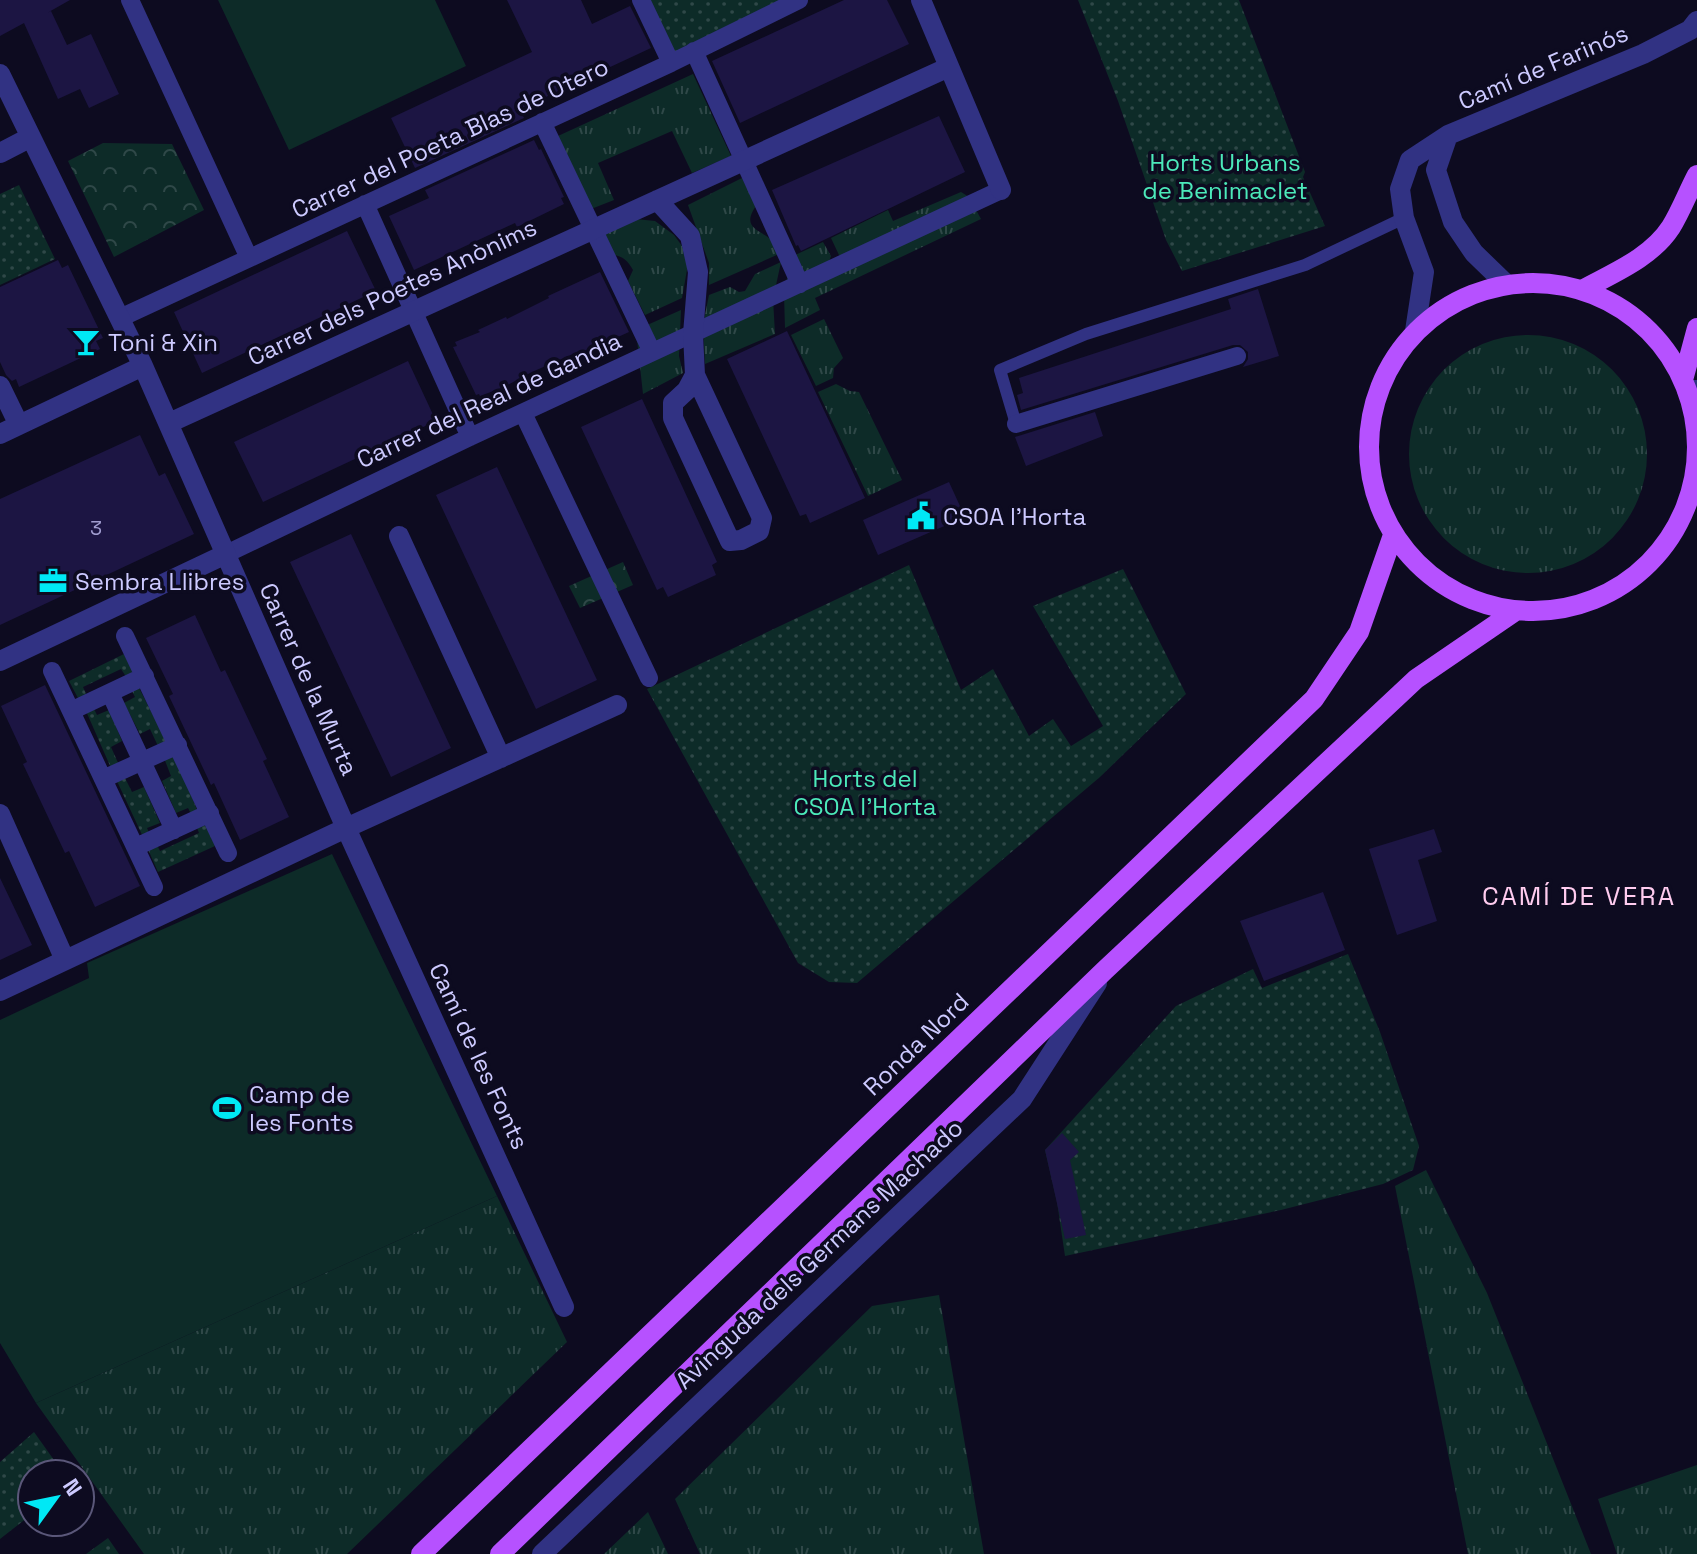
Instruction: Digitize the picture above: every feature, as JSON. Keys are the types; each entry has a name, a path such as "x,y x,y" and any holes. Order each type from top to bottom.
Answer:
{"main road":[{"path":"1582,290 1635,262 1656,244 1670,229 1697,175"},
{"path":"1689,387 1666,350 1642,325 1614,304 1582,290 1544,283 1506,284 1481,291 1435,314 1415,331 1387,371 1377,393 1369,429 1369,465 1374,489 1393,535 1425,572 1467,599 1514,612 1547,612 1580,606 1610,593 1638,575 1661,552 1679,524 1691,493 1697,461 1696,425 1689,387 1697,329"},
{"name":"Ronda Nord","path":"421,1554 1314,699 1359,632 1393,535"},
{"path":"500,1554 1105,970 1416,679 1514,612"}],"street":[{"path":"130,0 249,258"},
{"path":"641,0 671,63"},
{"name":"Carrer del Poeta Blas de Otero","path":"120,318 671,63 799,0"},
{"path":"921,0 1001,190"},
{"name":"Camí de Farinós","path":"1415,331 1424,272 1404,218 1400,189 1410,160 1448,135 1643,54 1690,30 1697,21"},
{"path":"694,51 800,284"},
{"path":"743,162 949,67"},
{"name":"Carrer de la Murta","path":"0,74 143,366 346,828"},
{"path":"542,122 652,352"},
{"name":"Camí de Farinós","path":"1448,135 1436,170 1453,222 1474,253 1506,284"},
{"path":"0,153 31,137"},
{"name":"Carrer dels Poetes Anònims","path":"169,423 743,162"},
{"name":"Carrer del Real de Gandia","path":"0,661 470,437 1001,190"},
{"path":"657,200 690,236 698,272 693,334 695,375 762,518 759,531 741,540 730,541 673,418 673,403 687,390 695,375"},
{"path":"365,204 470,437"},
{"path":"1016,424 1237,356"},
{"path":"0,434 143,366"},
{"path":"0,386 19,425"},
{"path":"523,413 649,678"},
{"path":"399,536 501,758"},
{"path":"125,636 228,853"},
{"path":"52,671 154,887"},
{"path":"71,711 145,676"},
{"path":"110,693 174,830"},
{"path":"0,991 617,705"},
{"path":"103,779 178,745"},
{"path":"136,847 210,813"},
{"path":"0,814 65,960"},
{"name":"Camí de les Fonts","path":"346,828 564,1307"},
{"name":"Avinguda dels Germans Machado","path":"542,1554 1022,1099 1105,970"}],"lane":[{"path":"1016,424 1000,370 1086,334 1305,265 1404,218"}],"green space":[{"path":"218,0 435,0 466,66 289,150"},
{"path":"648,0 784,0 673,55"},
{"name":"Horts Urbans de Benimaclet","path":"1078,0 1239,0 1305,172 1303,177 1325,226 1182,271 1166,240 1118,101"},
{"path":"693,74 731,156 692,173 672,131 598,163 614,200 591,209 558,136"},
{"path":"103,143 172,144 204,210 114,257 68,161"},
{"path":"742,178 756,206 751,214 752,225 773,242 779,254 709,285 709,263 688,205"},
{"path":"19,185 55,259 0,285 0,194"},
{"path":"961,192 969,197 981,219 815,298 820,310 785,328 784,294 791,257 823,242 831,256 824,276 853,256 839,255 831,238 888,210 893,221"},
{"path":"635,219 655,221 674,235 682,246 688,264 682,298 645,315 628,281 633,270 620,256 613,255 602,233"},
{"path":"781,262 773,299 775,334 705,364 703,325 709,295 730,287 739,292 745,291 755,274"},
{"path":"681,310 679,356 683,373 643,394 636,330"},
{"path":"824,319 843,358 834,368 833,378 816,386 791,335"},
{"path":"1528,335 1573,344 1594,355 1612,370 1627,388 1638,409 1647,454 1638,499 1627,520 1612,538 1594,553 1573,564 1528,573 1483,564 1462,553 1444,538 1429,520 1418,499 1409,454 1418,409 1429,388 1444,370 1462,355 1483,344"},
{"path":"836,384 859,392 902,480 868,496 818,392"},
{"path":"623,562 633,585 580,608 569,586"},
{"name":"Horts del CSOA l'Horta","path":"909,565 961,690 993,669 1029,736 1053,719 1071,746 1103,726 1033,606 1123,569 1186,694 1100,777 857,983 829,982 798,963 647,689"},
{"path":"124,654 134,674 127,678 121,669 83,687 87,696 79,700 69,681"},
{"path":"139,688 167,742 158,746 150,729 140,734 124,703 135,697 132,691"},
{"path":"93,707 97,715 109,710 122,741 111,747 119,765 111,768 86,711"},
{"path":"174,754 198,812 192,815 188,808 176,813 162,781 171,776 164,758"},
{"path":"124,776 132,792 144,787 160,823 147,828 150,835 144,839 116,779"},
{"path":"204,821 215,846 158,872 147,847 156,843 160,851 199,833 196,825"},
{"name":"Camp de les Fonts","path":"332,854 497,1196 36,1403 0,1343 0,1020 89,978 87,963"},
{"path":"1348,954 1380,1032 1419,1146 1413,1170 1383,1184 1281,1210 1065,1256 1045,1150 1176,1006 1253,969 1262,988"},
{"path":"1426,1170 1487,1293 1591,1554 1468,1554 1395,1186"},
{"path":"497,1196 567,1342 347,1554 144,1554 96,1487 96,1458 75,1458 36,1403"},
{"path":"939,1295 984,1554 700,1554 675,1499 872,1306"},
{"path":"34,1432 53,1458 16,1458 16,1526 0,1539 0,1462"},
{"path":"1697,1465 1697,1554 1617,1554 1598,1499"},
{"path":"648,1512 668,1554 604,1554"},
{"path":"108,1538 119,1554 86,1554"}],"building":[{"path":"0,0 70,0 47,13 51,11 67,45 91,34 119,94 89,108 80,89 58,99 24,23 0,36"},
{"path":"507,0 581,0 592,24 630,6 651,48 520,109 524,118 415,168 391,118 532,52"},
{"path":"844,0 887,0 909,44 740,123 712,61"},
{"path":"939,116 965,172 801,251 796,246 772,190"},
{"path":"534,140 564,197 561,198 564,204 414,270 389,216 429,198 425,190"},
{"path":"347,231 376,291 202,373 174,312"},
{"path":"58,260 62,268 68,265 103,338 96,341 100,349 19,387 16,379 12,381 6,375 0,362 0,287"},
{"path":"600,272 629,332 576,356 575,353 504,387 476,395 453,347 457,346 455,342"},
{"path":"1258,289 1279,356 1243,367 1248,352 1240,345 1233,345 1021,410 1017,395 1023,393 1019,378 1231,309 1228,299"},
{"path":"787,331 865,498 810,523 806,514 800,516 727,359"},
{"path":"408,361 436,421 263,502 234,442"},
{"path":"642,399 717,562 712,565 716,575 668,597 663,587 657,590 581,427"},
{"path":"1095,412 1103,436 1026,466 1015,437"},
{"path":"140,435 159,476 165,473 194,534 0,625 0,499"},
{"path":"497,467 597,680 536,709 436,495"},
{"name":"CSOA l'Horta","path":"949,482 965,517 878,555 863,520"},
{"path":"351,534 451,748 391,777 290,562"},
{"path":"195,615 267,759 263,761 289,817 240,840 169,696 173,694 146,638"},
{"path":"45,685 140,886 95,907 69,851 65,853 23,764 27,762 1,706"},
{"path":"1434,829 1442,852 1418,860 1437,921 1397,935 1369,849"},
{"path":"0,878 32,945 0,960"},
{"path":"1323,892 1345,950 1264,981 1240,921"},
{"path":"1062,1133 1079,1152 1070,1160 1086,1235 1065,1239 1045,1150"}],"place":[{"name":"Toni & Xin","path":"86,342"},
{"name":"CSOA l'Horta","path":"921,516"},
{"name":"Sembra Llibres","path":"53,581"},
{"name":"Camp de les Fonts","path":"227,1108"}],"district":[{"name":"CAMÍ DE VERA","path":"1579,896"}]}
